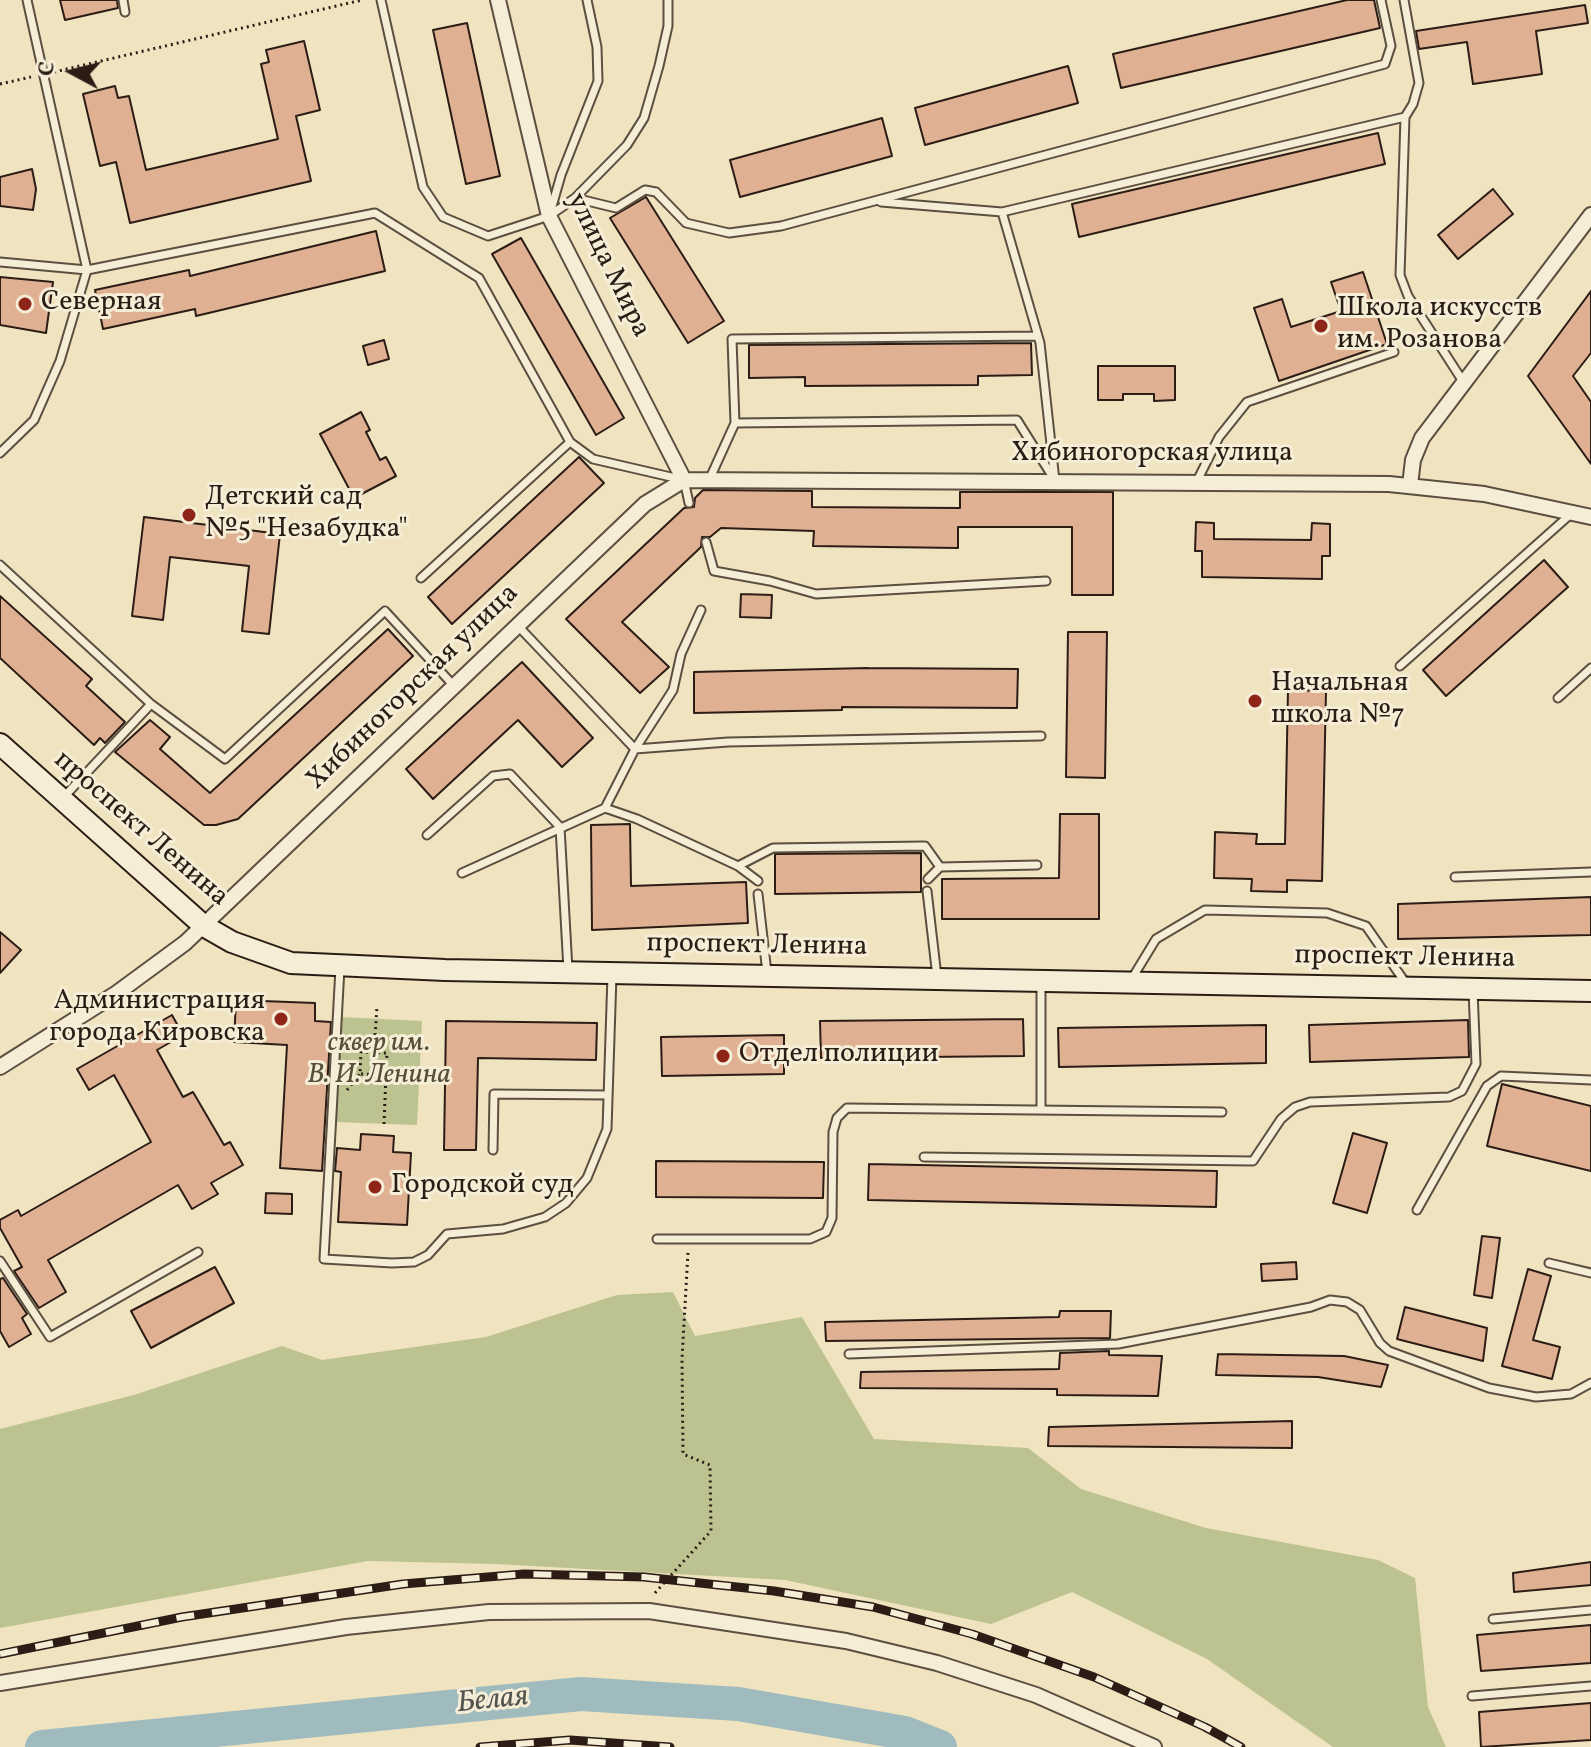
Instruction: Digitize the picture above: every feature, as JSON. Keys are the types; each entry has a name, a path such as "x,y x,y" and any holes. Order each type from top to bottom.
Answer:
{"main road":[{"name":"проспект Ленина","path":"0,744 204,926 232,942 291,963 340,967 612,973 1591,991"}],"street":[{"name":"улица Мира","path":"498,0 549,216 684,480"},
{"path":"1410,485 1413,460 1422,438 1591,215"},
{"name":"Хибиногорская улица","path":"0,1067 117,993 185,943 645,504 684,480 1197,481 1410,485 1484,494 1591,517"},
{"path":"0,1683 346,1627 489,1612 639,1611 846,1641 937,1663 1036,1695 1154,1747"}],"lane":[{"path":"0,453 34,420 60,361 87,270 27,0"},
{"path":"123,0 125,12"},
{"path":"381,0 423,187 443,217 488,236 549,216 575,198 627,145 644,118 659,66 668,1 678,0"},
{"path":"549,216 561,175 598,81 597,47 587,0"},
{"path":"575,198 616,208 645,190 656,192 686,223 744,234 1385,64 1391,46 1381,0"},
{"path":"1404,0 1419,83 1413,104 1405,117 1400,275 1408,296 1464,383"},
{"path":"873,202 1002,212 1405,117"},
{"path":"1002,212 1038,336 1055,481"},
{"path":"0,262 87,270 375,213 479,278 570,442 593,459 684,480 689,503"},
{"path":"710,478 735,423 732,339 1038,336"},
{"path":"1197,481 1219,437 1247,402 1394,352"},
{"path":"735,423 1017,420 1055,481"},
{"path":"421,578 570,442"},
{"path":"1400,666 1572,513"},
{"path":"706,542 714,571 770,581 816,594 1046,581"},
{"path":"0,565 151,704 225,759 385,611 454,686"},
{"path":"462,873 605,808 635,749 673,690 681,654 701,610"},
{"path":"518,625 635,749"},
{"path":"1558,698 1591,668"},
{"path":"62,799 151,704"},
{"path":"635,749 728,742 1041,736"},
{"path":"427,835 493,776 510,774 560,827 568,972"},
{"path":"605,808 637,819 738,866 758,881"},
{"path":"738,866 773,848 925,846 940,867"},
{"path":"928,879 940,867 1037,865"},
{"path":"1455,877 1591,872"},
{"path":"927,891 937,979"},
{"path":"758,894 767,976"},
{"path":"1130,982 1156,939 1205,910 1327,913 1366,926 1408,986"},
{"path":"340,967 324,1259 414,1262 428,1255 447,1234 503,1229 545,1217 566,1203 587,1178 607,1129 612,973"},
{"path":"1041,982 1041,1110"},
{"path":"924,1157 1253,1161 1281,1119 1295,1107 1310,1102 1449,1097 1462,1091 1476,1064 1473,988"},
{"path":"1417,1210 1487,1086 1501,1076 1591,1080"},
{"path":"493,1150 494,1094 607,1095"},
{"path":"657,1239 810,1239 826,1232 832,1218 833,1132 837,1118 847,1108 1222,1112"},
{"path":"0,1261 50,1337 198,1252"},
{"path":"1549,1263 1591,1273"},
{"path":"849,1354 1118,1344 1311,1307 1330,1300 1347,1302 1360,1310 1380,1343 1389,1351 1489,1388 1536,1397 1571,1394 1591,1383"},
{"path":"1493,1619 1591,1610"},
{"path":"1472,1696 1591,1686"}],"path":[{"path":"0,84 362,0"},
{"path":"374,1053 377,1006"},
{"path":"384,1124 387,1053 361,1052 360,1074 386,1075"},
{"path":"639,1611 711,1531 710,1465 683,1454 682,1359 689,1239"}],"green space":[{"name":"сквер им. В. И. Ленина","path":"340,1017 422,1021 417,1125 335,1122"},
{"path":"673,1292 695,1336 802,1317 874,1439 1028,1448 1081,1489 1206,1528 1378,1560 1415,1578 1428,1707 1446,1747 1333,1747 1207,1659 1072,1592 991,1624 785,1580 496,1564 368,1561 0,1628 0,1429 134,1395 282,1346 322,1360 486,1337 617,1295"}],"building":[{"path":"60,0 117,0 118,8 65,20"},
{"path":"1347,0 1374,0 1380,28 1121,88 1113,54"},
{"path":"1585,5 1588,23 1536,31 1542,74 1473,84 1467,42 1419,49 1416,31"},
{"path":"467,23 500,176 466,184 433,30"},
{"path":"304,41 320,110 296,116 311,181 130,223 116,162 100,166 83,94 115,86 118,98 129,96 146,170 278,139 261,64 269,62 266,50"},
{"path":"1068,66 1078,103 925,145 915,108"},
{"path":"882,118 892,156 740,197 730,160"},
{"path":"1378,133 1385,164 1079,237 1072,204"},
{"path":"32,169 36,189 33,210 0,206 0,177"},
{"path":"1493,189 1513,214 1458,259 1438,235"},
{"path":"646,197 724,321 688,343 610,218"},
{"path":"376,231 385,271 196,316 195,309 103,329 95,290 189,270 190,276"},
{"path":"521,238 624,418 596,435 492,254"},
{"name":"Школа искусств им. Розанова","path":"1363,272 1387,344 1279,381 1254,308 1282,299 1291,327 1341,311 1331,282"},
{"name":"Северная","path":"0,277 53,282 46,333 0,325"},
{"path":"1591,291 1591,353 1573,376 1591,402 1591,464 1528,376"},
{"path":"384,340 389,359 368,365 363,346"},
{"path":"1031,343 1032,375 978,376 978,385 805,386 805,377 749,378 749,345"},
{"path":"1098,366 1175,366 1175,400 1154,401 1154,394 1123,394 1123,400 1098,400"},
{"path":"361,412 370,430 366,432 380,460 386,457 396,476 354,498 320,434"},
{"path":"579,457 604,483 452,624 428,597"},
{"path":"703,490 812,491 812,507 960,508 960,492 1113,492 1113,595 1072,595 1072,527 958,527 958,548 813,546 814,531 721,528 710,537 702,537 701,547 622,622 669,667 640,693 566,619 684,508 694,507 695,498"},
{"path":"144,517 280,534 269,634 242,631 249,566 170,557 163,620 132,616"},
{"path":"1196,522 1214,523 1214,539 1311,540 1312,523 1330,524 1330,556 1322,556 1322,579 1202,577 1202,551 1195,551"},
{"path":"1544,560 1568,587 1446,696 1423,670"},
{"path":"741,594 772,595 771,618 740,617"},
{"path":"0,596 92,679 86,686 125,722 105,743 100,738 94,745 0,658"},
{"path":"388,629 413,656 238,819 204,825 115,752 150,720 170,737 160,749 210,793"},
{"path":"1068,632 1107,632 1105,778 1066,777"},
{"path":"522,662 593,738 562,767 518,720 433,799 406,769"},
{"path":"1018,669 1017,708 842,707 842,710 694,713 694,672"},
{"path":"1288,690 1326,691 1322,881 1287,880 1287,892 1251,891 1252,879 1214,878 1215,832 1257,834 1256,844 1285,844"},
{"path":"1060,814 1099,814 1099,919 942,919 942,879 1059,878"},
{"path":"630,824 631,886 746,882 748,923 592,930 591,825"},
{"path":"921,853 921,892 775,894 775,854"},
{"path":"1591,897 1591,935 1398,939 1398,904"},
{"path":"0,932 21,950 0,973"},
{"path":"236,1000 315,1003 315,1021 331,1022 322,1171 280,1168 287,1045 234,1042"},
{"path":"172,1015 183,1035 157,1050 183,1097 193,1092 224,1145 230,1142 243,1165 211,1183 218,1194 192,1209 178,1185 48,1260 66,1292 39,1308 14,1271 22,1267 0,1228 0,1220 18,1210 21,1216 151,1142 114,1075 89,1090 77,1069"},
{"path":"1023,1019 1024,1056 821,1058 820,1021"},
{"path":"1468,1020 1469,1057 1310,1062 1309,1025"},
{"path":"446,1021 597,1023 596,1060 478,1058 476,1150 444,1150"},
{"path":"1266,1025 1266,1063 1059,1067 1058,1028"},
{"name":"Отдел полиции","path":"784,1035 784,1074 662,1076 661,1037"},
{"path":"1502,1084 1591,1106 1591,1171 1487,1146"},
{"path":"1353,1133 1387,1143 1367,1213 1333,1203"},
{"name":"Городской суд","path":"361,1134 394,1136 393,1152 411,1153 407,1225 338,1222 341,1172 335,1171 337,1148 360,1150"},
{"path":"656,1161 824,1162 823,1198 656,1197"},
{"path":"869,1164 1217,1171 1216,1207 868,1200"},
{"path":"266,1193 292,1194 292,1214 265,1213"},
{"path":"1482,1236 1500,1238 1492,1298 1474,1295"},
{"path":"1296,1262 1297,1279 1262,1281 1261,1264"},
{"path":"215,1267 234,1303 151,1348 131,1311"},
{"path":"1528,1269 1551,1276 1533,1340 1560,1347 1552,1379 1502,1366"},
{"path":"3,1278 27,1314 22,1318 31,1334 9,1347 0,1331 0,1279"},
{"path":"1405,1307 1487,1328 1483,1361 1397,1339"},
{"path":"1060,1311 1111,1311 1110,1338 826,1341 825,1322 1059,1317"},
{"path":"1109,1351 1109,1355 1162,1356 1158,1396 1057,1395 1057,1389 860,1388 861,1372 1059,1369 1060,1353"},
{"path":"1218,1354 1344,1356 1388,1365 1381,1387 1318,1377 1216,1375"},
{"path":"1292,1421 1292,1448 1048,1446 1049,1427"},
{"path":"1591,1562 1591,1585 1514,1592 1513,1573"},
{"path":"1591,1625 1591,1663 1481,1671 1477,1635"},
{"path":"1591,1703 1591,1740 1481,1747 1479,1712"}],"waterway":[{"name":"Белая","path":"42,1747 581,1694 738,1704 905,1733 940,1747"}],"railway":[{"path":"0,1654 182,1617 403,1584 524,1574 644,1577 774,1591 873,1607 972,1634 1094,1677 1205,1727 1241,1747"},
{"path":"480,1747 570,1740 670,1747"}],"place":[{"name":"Северная","path":"25,304"},
{"name":"Школа искусств им. Розанова","path":"1321,326"},
{"name":"Детский сад №5 \"Незабудка\"","path":"189,515"},
{"name":"Начальная школа №7","path":"1255,701"},
{"name":"Администрация города Кировска","path":"281,1019"},
{"name":"Отдел полиции","path":"723,1056"},
{"name":"Городской суд","path":"375,1187"}]}
